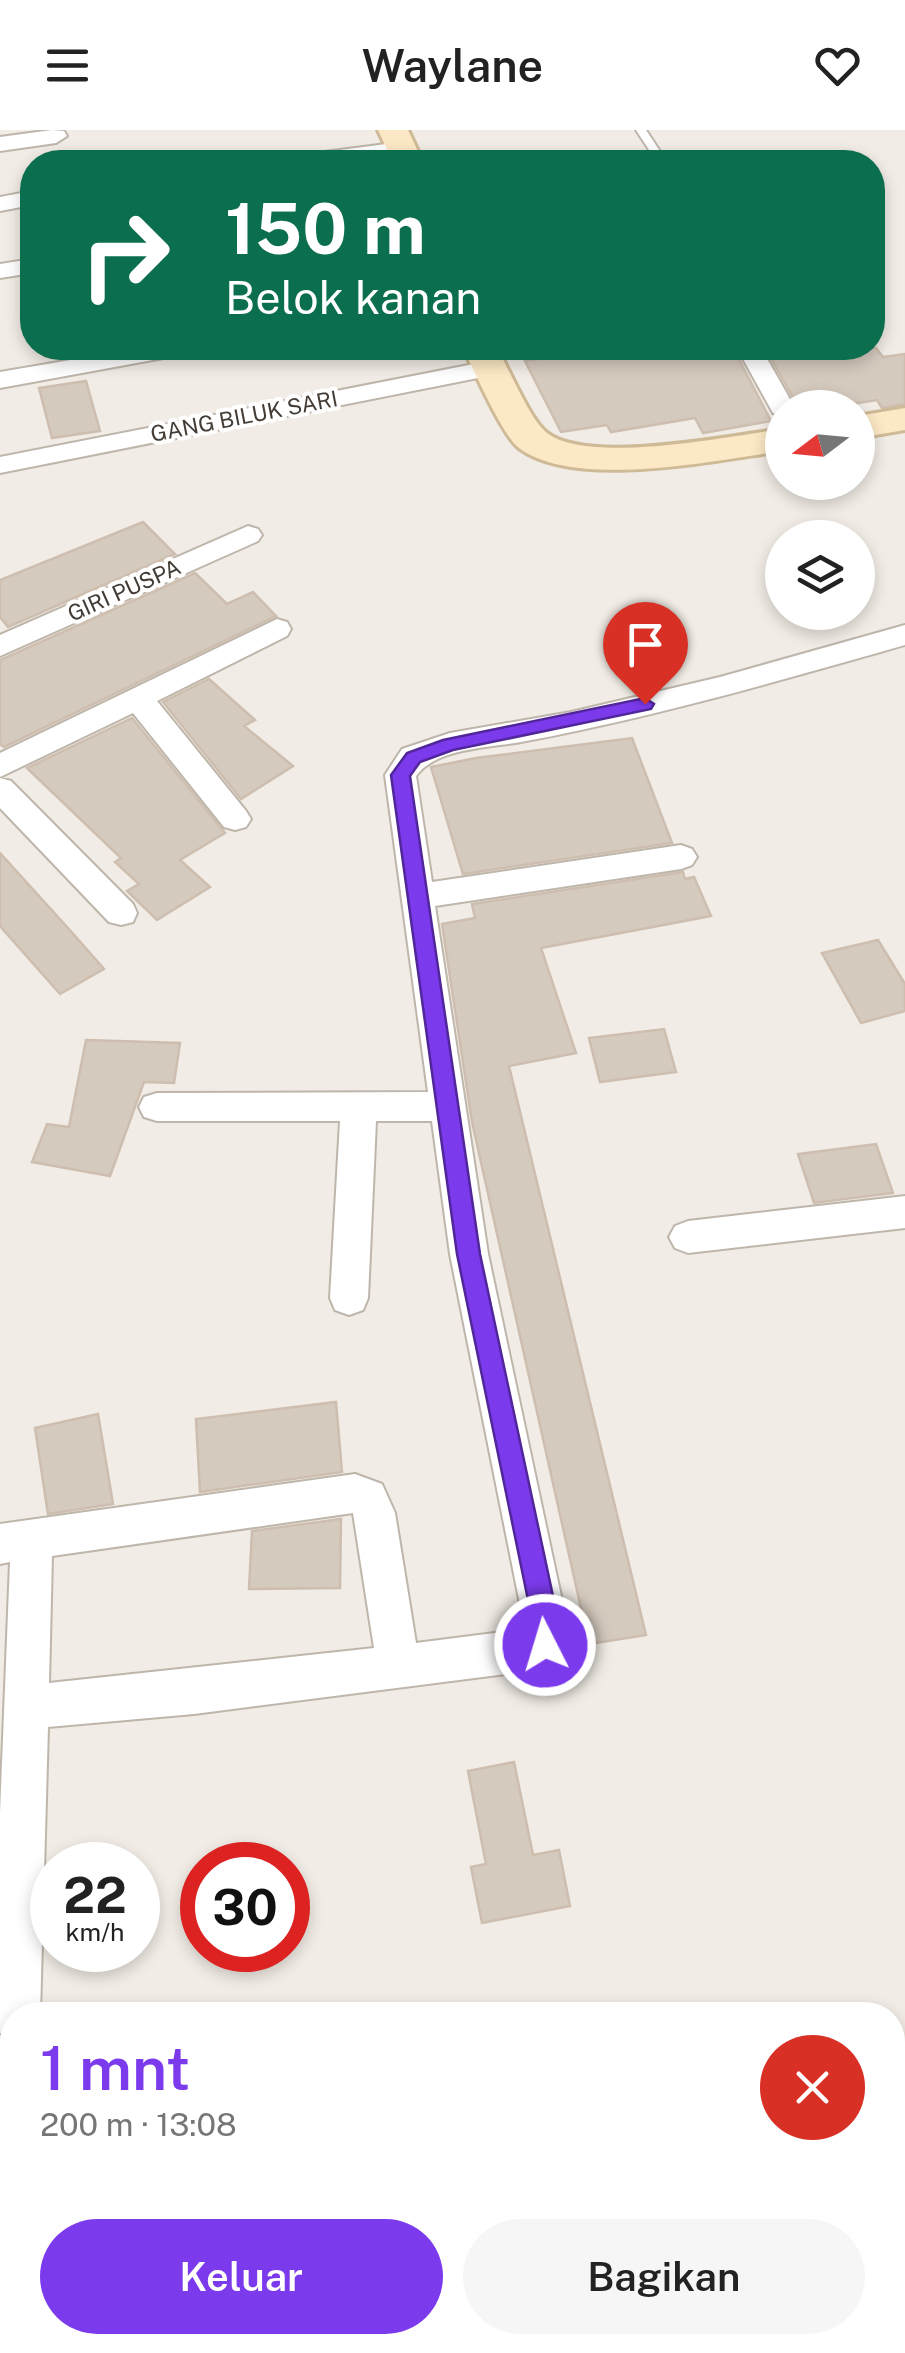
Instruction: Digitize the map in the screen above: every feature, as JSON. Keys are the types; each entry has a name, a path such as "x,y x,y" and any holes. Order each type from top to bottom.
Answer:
{"street":[{"path":"0,144 55,133"},
{"path":"0,380 112,360"},
{"name":"GANG BILUK SARI","path":"0,465 476,360"},
{"path":"486,360 529,438 540,448 564,456 614,459 765,442"},
{"path":"756,360 772,390"},
{"path":"875,424 905,419"},
{"name":"GIRI PUSPA","path":"0,646 248,535"},
{"path":"0,766 278,630"},
{"path":"26,1706 194,1692 545,1645 547,1629 469,1254 400,775 413,757 450,744 570,722 720,687 905,634"},
{"path":"138,698 234,819"},
{"path":"0,788 122,913"},
{"path":"420,896 681,857"},
{"path":"349,1298 360,1106"},
{"path":"157,1107 445,1106"},
{"path":"688,1237 905,1212"},
{"path":"16,2002 26,1706 16,1540 355,1494 367,1498 374,1513 398,1666"}],"building":[{"path":"905,354 905,404 882,408 875,390 789,390 772,360 885,360 885,357"},
{"path":"739,360 765,409 765,422 703,433 695,418 611,432 607,425 561,432 525,361"},
{"path":"86,381 100,431 52,438 39,388"},
{"path":"143,522 175,554 8,627 0,617 0,580"},
{"path":"195,573 227,604 253,592 276,616 4,747 0,744 0,660"},
{"path":"209,679 255,720 244,726 293,766 241,799 163,702"},
{"path":"132,718 225,833 180,860 210,887 157,920 127,891 139,884 115,862 121,858 27,768"},
{"path":"632,738 672,843 463,874 431,767"},
{"path":"0,853 104,969 60,994 0,926"},
{"path":"683,872 685,879 694,877 711,916 541,948 576,1053 509,1066 646,1635 589,1644 472,1122 442,924 475,918 472,904"},
{"path":"878,940 905,984 905,1011 861,1023 822,953"},
{"path":"664,1029 676,1072 600,1082 589,1038"},
{"path":"86,1040 180,1043 174,1083 144,1082 110,1176 32,1162 47,1124 69,1127"},
{"path":"876,1144 893,1193 814,1203 798,1154"},
{"path":"336,1402 342,1472 200,1492 196,1419"},
{"path":"98,1414 113,1504 48,1514 35,1428"},
{"path":"341,1519 340,1588 249,1589 252,1531"},
{"path":"514,1762 533,1855 559,1850 570,1906 482,1923 471,1867 486,1864 468,1771"}],"route":[{"path":"545,1645 547,1629 469,1254 400,775 413,757 450,744 645,704"}]}
